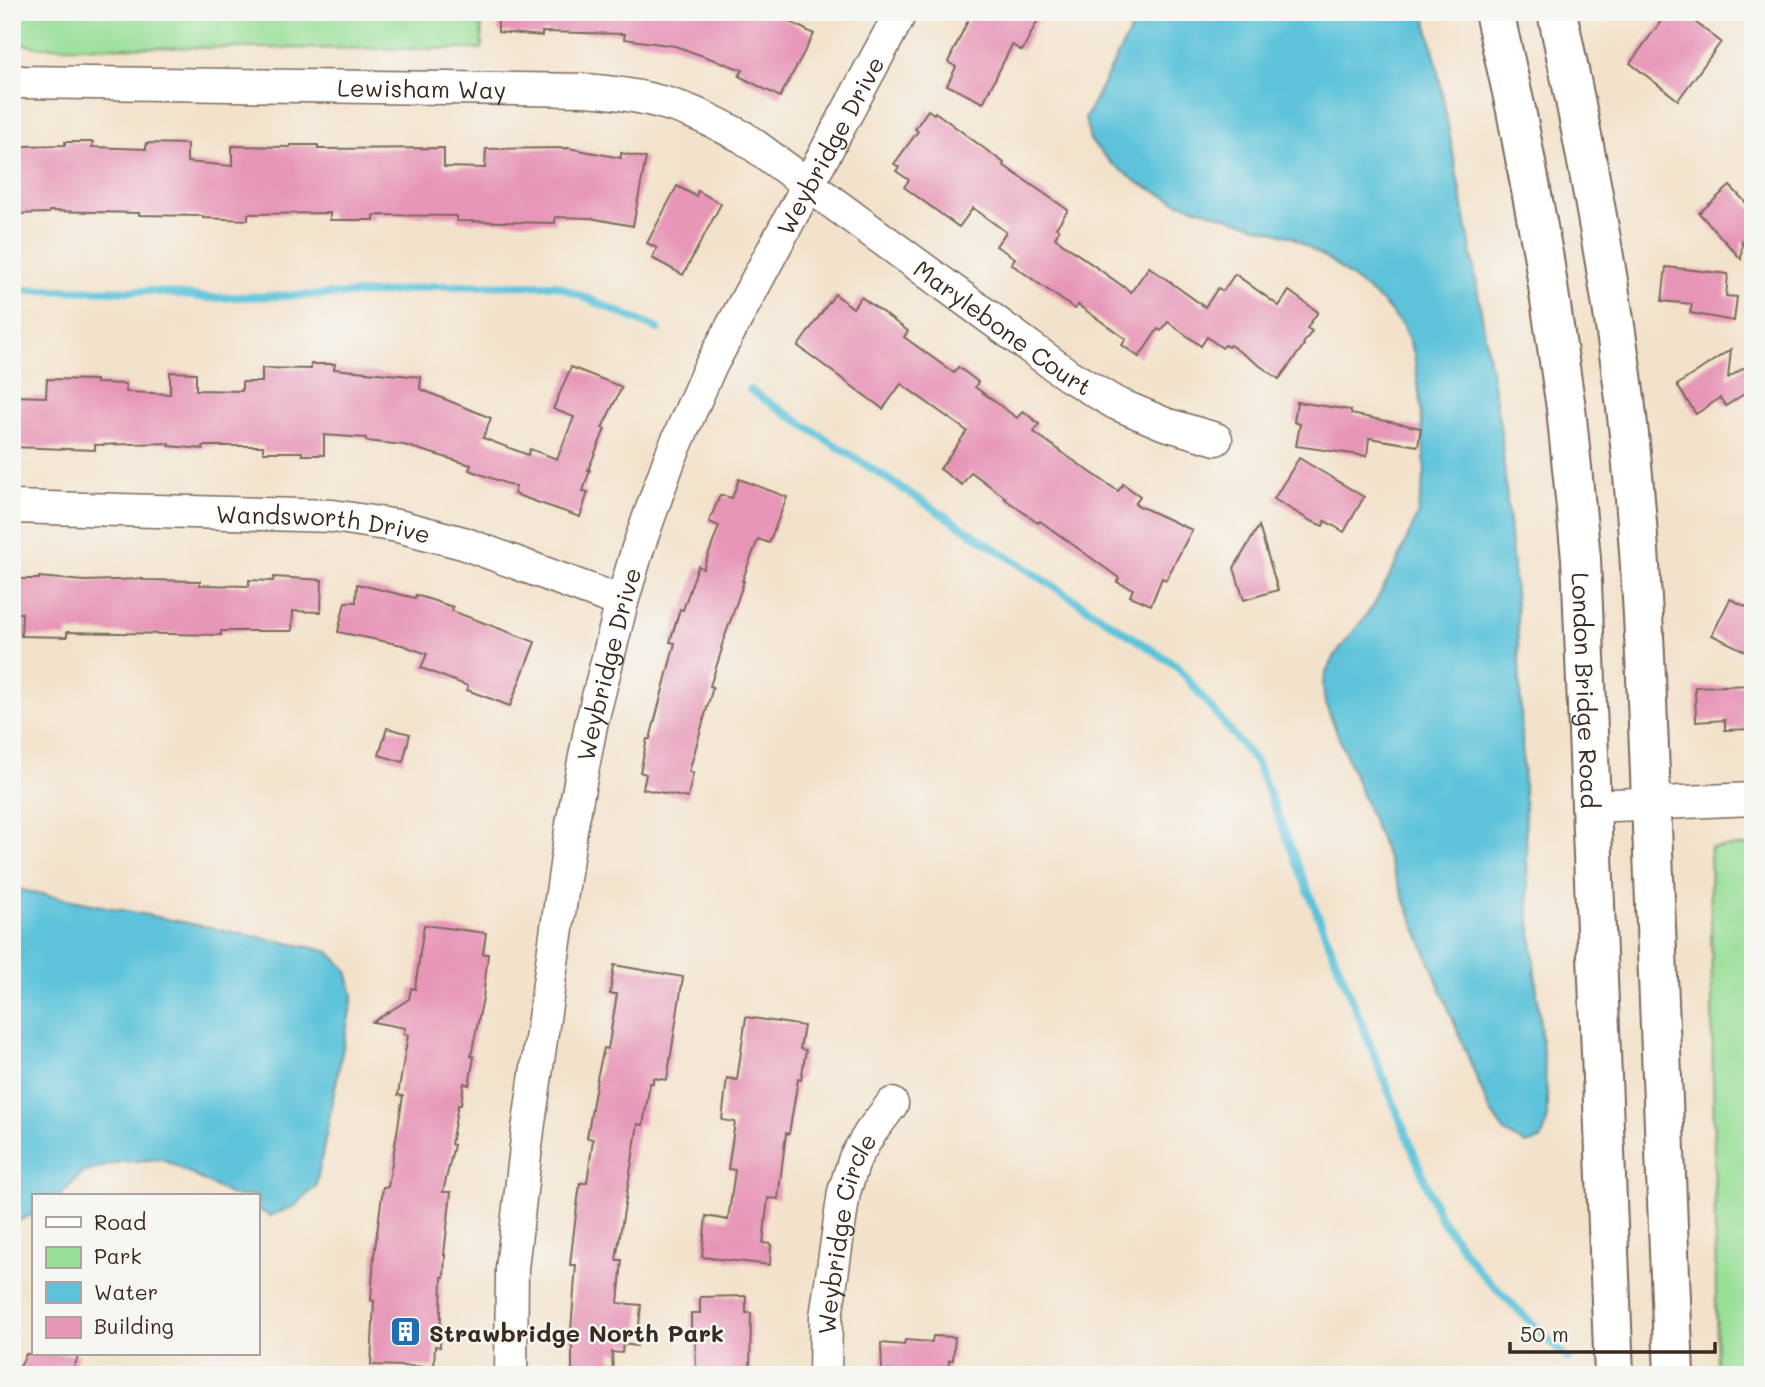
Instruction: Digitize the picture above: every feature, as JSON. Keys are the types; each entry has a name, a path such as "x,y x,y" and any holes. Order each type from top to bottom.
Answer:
{"main road":[{"name":"London Bridge Road","path":"1494,12 1542,245 1566,408 1581,558 1614,1375"},
{"path":"1557,12 1608,279 1625,399 1639,549 1674,1375"}],"street":[{"name":"Weybridge Drive","path":"511,1375 512,1268 528,1130 567,857 591,725 622,602 670,458 708,371 901,12"},
{"name":"Lewisham Way","path":"12,80 103,84 586,90 622,93 658,101 702,116 743,137 808,184"},
{"name":"Marylebone Court","path":"808,184 1068,375 1115,402 1165,424 1216,439"},
{"name":"Wandsworth Drive","path":"12,508 332,516 385,524 463,543 622,602"},
{"path":"1591,806 1753,799"},
{"name":"Weybridge Circle","path":"825,1375 826,1317 844,1192 855,1158 892,1104"}],"green space":[{"path":"12,12 481,12 482,49 36,47 12,41"},
{"path":"1753,845 1753,1375 1717,1375 1710,848"}],"water":[{"path":"1140,12 1424,12 1436,61 1471,250 1501,432 1517,614 1529,911 1547,1094 1547,1123 1541,1140 1525,1144 1505,1132 1490,1111 1325,703 1323,685 1327,670 1374,605 1417,516 1425,472 1414,353 1403,326 1382,302 1332,262 1292,237 1177,202 1140,184 1111,163 1090,140 1085,119"},
{"path":"12,888 328,951 347,970 353,996 316,1186 295,1206 270,1216 259,1210 259,1194 229,1194 163,1159 119,1162 82,1173 62,1194 32,1194 32,1214 12,1224"}],"building":[{"path":"498,12 771,12 814,34 780,97 739,76 743,70 675,46 624,39 625,34 542,32 542,36 498,32"},
{"path":"972,12 1042,12 1022,51 1012,45 983,103 947,85 956,67 948,62"},
{"path":"1668,12 1703,12 1695,22 1721,42 1678,100 1630,63"},
{"path":"928,110 934,114 935,112 1004,163 1003,165 1068,210 1056,228 1059,230 1055,238 1131,292 1149,267 1205,307 1218,288 1223,291 1235,274 1279,306 1289,291 1318,312 1307,328 1312,331 1304,345 1279,379 1230,345 1222,348 1207,337 1201,346 1168,322 1161,331 1158,329 1139,357 1122,345 1126,339 1078,305 1075,309 1011,264 1015,258 996,246 1006,232 973,208 959,227 904,187 909,180 896,171 899,167 894,164 918,131 915,129"},
{"path":"65,142 93,142 92,147 146,149 146,143 187,144 187,162 232,166 232,146 318,145 318,149 444,148 444,167 485,168 486,149 568,148 621,158 621,153 646,158 633,226 590,218 555,217 555,223 457,221 457,216 374,215 374,220 330,220 330,213 248,214 248,220 139,213 49,211 12,214 12,150 24,150 24,146 65,145"},
{"path":"677,186 696,196 698,191 721,204 683,275 652,258 657,248 647,243"},
{"path":"1730,186 1753,210 1753,251 1742,241 1741,259 1699,213"},
{"path":"1666,267 1728,274 1726,296 1737,297 1734,321 1690,313 1692,304 1662,301"},
{"path":"835,294 853,308 861,297 908,331 904,337 954,373 958,367 978,382 975,387 1017,418 1023,411 1039,424 1034,432 1067,456 1118,491 1123,484 1140,496 1135,504 1192,530 1166,580 1162,578 1151,605 1130,596 1133,589 1117,582 1119,578 1040,521 1038,523 971,472 962,485 940,469 967,431 901,384 883,409 798,346"},
{"path":"1731,349 1728,378 1753,362 1753,388 1726,406 1720,398 1696,414 1677,385"},
{"path":"311,364 335,364 334,369 421,377 420,389 491,418 483,438 528,455 530,449 557,459 574,417 553,409 571,367 622,387 602,428 605,429 588,470 583,491 588,492 580,517 514,494 516,487 469,470 471,465 404,445 366,441 366,438 324,435 324,455 263,452 263,446 203,446 203,449 169,446 169,443 95,445 95,450 12,447 12,396 46,397 47,379 96,380 96,383 126,384 126,392 170,394 170,372 196,373 196,390 242,391 242,382 262,382 262,368 311,369"},
{"path":"1297,402 1351,410 1351,414 1421,428 1418,446 1369,438 1367,456 1296,446 1300,424 1294,422"},
{"path":"1299,458 1364,497 1344,532 1325,521 1323,526 1311,521 1274,499"},
{"path":"739,479 787,497 769,543 758,539 742,581 710,686 713,687 689,772 693,773 688,798 643,789 646,774 640,772 675,643 670,642 680,609 683,610 698,566 703,569 719,526 709,522 720,495 732,498"},
{"path":"1259,526 1278,590 1244,600 1234,568"},
{"path":"39,577 84,581 200,581 200,585 249,586 249,580 273,581 274,577 322,580 321,612 293,611 292,631 221,631 221,635 67,632 67,637 21,636 22,613 12,613 12,579"},
{"path":"357,584 415,598 416,595 453,607 452,611 535,642 510,706 467,690 468,686 421,668 427,654 402,645 338,632 345,602 356,602"},
{"path":"1730,599 1753,610 1753,655 1712,635"},
{"path":"1753,685 1753,729 1725,730 1725,720 1696,722 1695,687"},
{"path":"387,728 410,734 403,762 379,755"},
{"path":"424,925 486,933 483,954 488,954 483,998 471,1056 474,1057 469,1085 464,1083 461,1105 458,1105 451,1144 454,1145 443,1192 451,1192 442,1277 440,1347 435,1346 434,1367 371,1365 374,1256 383,1187 388,1187 403,1096 398,1095 408,1035 403,1034 405,1028 373,1022 409,999 411,988 415,989"},
{"path":"614,965 683,977 667,1080 653,1078 643,1125 638,1124 616,1260 622,1260 618,1303 641,1305 637,1346 623,1344 622,1353 612,1352 613,1375 572,1375 570,1344 576,1265 570,1265 580,1183 587,1183 593,1139 587,1138 597,1078 604,1048 608,1049 617,994 610,994"},
{"path":"746,1017 804,1026 800,1049 806,1050 789,1134 786,1133 778,1199 768,1198 763,1243 771,1244 770,1265 702,1257 706,1216 728,1220 735,1170 728,1169 735,1122 722,1120 727,1078 737,1080"},
{"path":"746,1296 746,1313 751,1313 750,1375 696,1375 695,1335 691,1335 691,1313 700,1313 700,1297"},
{"path":"933,1336 955,1337 953,1360 949,1360 948,1375 890,1375 890,1371 882,1371 881,1343 904,1345 905,1340 932,1342"},
{"path":"26,1354 78,1356 71,1375 16,1375"}],"waterway":[{"path":"12,290 151,291 209,298 381,293 435,286 556,285 658,329"},
{"path":"750,390 1177,666 1257,764 1440,1218 1479,1271 1568,1359"}],"place":[{"name":"Strawbridge North Park","path":"406,1332"}]}
